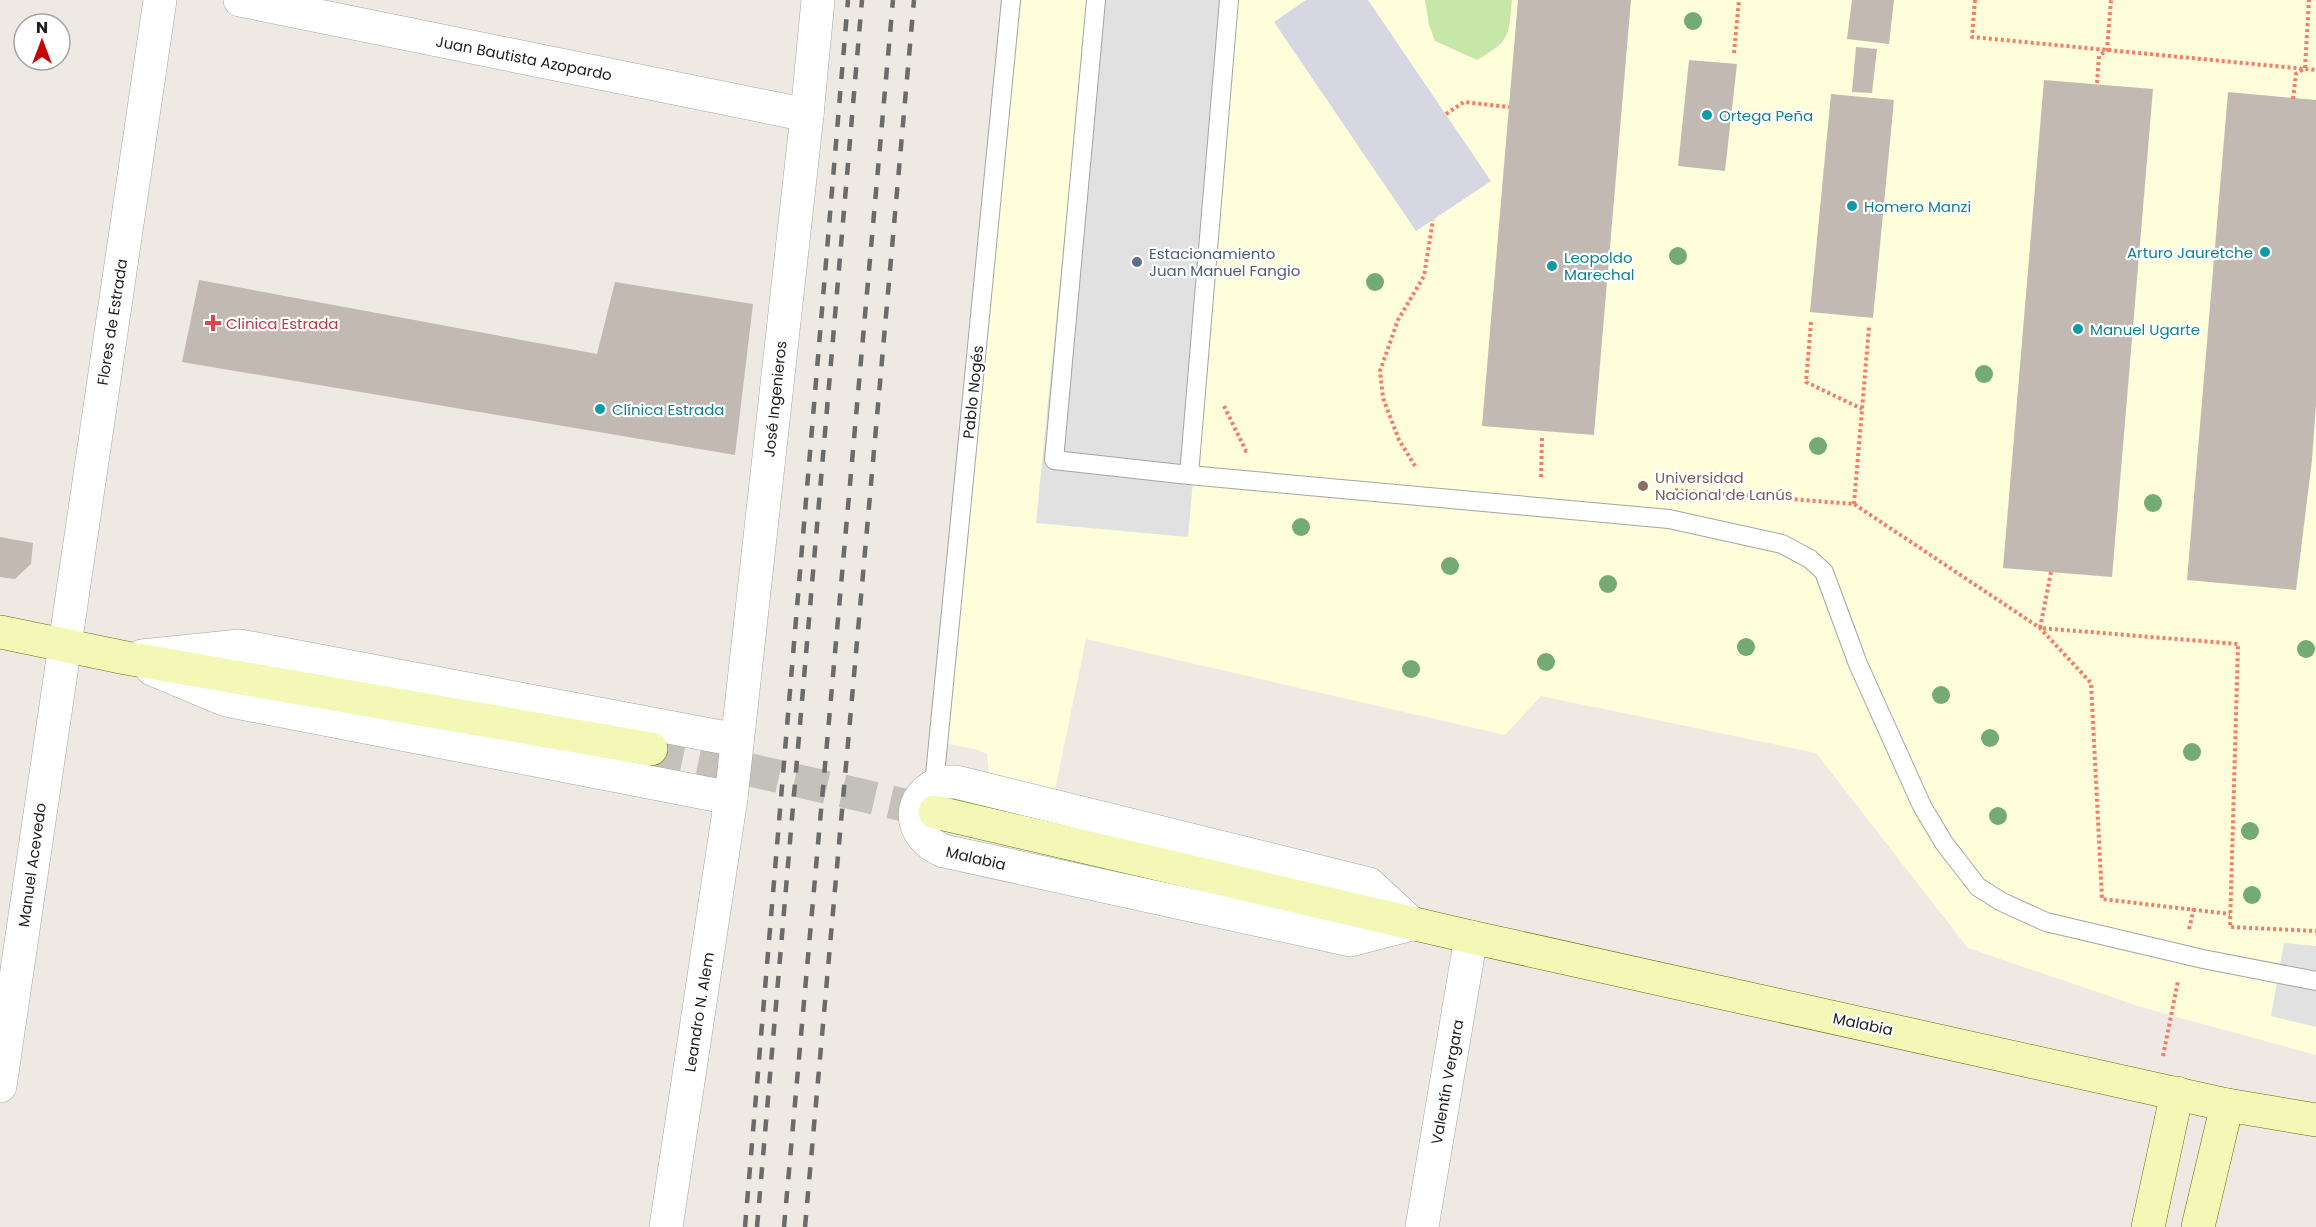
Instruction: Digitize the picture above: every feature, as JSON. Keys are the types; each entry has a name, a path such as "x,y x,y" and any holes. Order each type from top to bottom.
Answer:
{"main road":[{"path":"0,632 126,658 651,749"},
{"name":"Malabia","path":"934,798 1412,924 2227,1105 2316,1120"},
{"path":"2148,1227 2167,1091"},
{"path":"2198,1227 2227,1105"}],"street":[{"name":"Flores de Estrada","path":"64,644 160,0"},
{"name":"Juan Bautista Azopardo","path":"240,0 807,116"},
{"name":"José Ingenieros","path":"731,798 818,0"},
{"name":"Manuel Acevedo","path":"0,1086 64,644"},
{"path":"126,658 240,646 737,740"},
{"path":"126,658 226,700 731,798"},
{"name":"Leandro N. Alem","path":"666,1227 731,798"},
{"name":"Valentín Vergara","path":"1422,1227 1471,937"}],"lane":[{"name":"Pablo Nogés","path":"934,798 1011,0"},
{"path":"1096,0 1054,460 1189,475 1669,519 1782,544 1810,559 1824,572 1858,664 1922,806 1944,843 1978,887 2002,902 2046,922 2184,954 2316,981"},
{"path":"1189,475 1229,0"}],"path":[{"path":"1734,53 1739,0"},
{"path":"1975,0 1972,37 2316,70"},
{"path":"2107,50 2111,0"},
{"path":"2305,68 2309,0"},
{"path":"2097,83 2098,56 2107,50"},
{"path":"2294,99 2296,74 2305,68"},
{"path":"1446,114 1464,102 1509,106"},
{"path":"1415,466 1399,440 1383,399 1380,371 1398,320 1424,276 1433,220"},
{"path":"1811,322 1806,382 1862,409"},
{"path":"1854,504 1869,327"},
{"path":"1199,358 1246,451 1257,452"},
{"path":"1541,477 1542,437"},
{"path":"1403,465 1426,467"},
{"path":"1530,476 1552,478"},
{"path":"1667,489 1854,504 2040,628 2091,683 2102,899 2230,914"},
{"path":"2040,628 2052,572"},
{"path":"2040,628 2238,644 2230,927 2316,931"},
{"path":"2167,1091 2184,954 2194,908"}],"shaded area":[{"name":"Universidad Nacional de Lanús","path":"1022,0 2316,0 2316,1055 2141,1007 1968,948 1816,753 1541,696 1505,735 1086,639 1053,800 990,785 987,754 975,749 943,743 988,334 1010,73"},
{"name":"Estacionamiento Juan Manuel Fangio","path":"1088,0 1236,0 1188,537 1036,523"},
{"path":"1306,0 1368,0 1491,181 1416,231 1274,22"},
{"path":"2284,943 2316,946 2316,1027 2271,1016"}],"green space":[{"path":"1425,0 1512,0 1506,37 1496,48 1477,60 1435,41 1429,25"}],"building":[{"name":"Leopoldo Marechal","path":"1518,0 1631,0 1594,435 1482,426"},
{"path":"1852,0 1894,0 1889,44 1847,39"},
{"path":"1856,47 1877,49 1872,93 1852,92"},
{"name":"Ortega Peña","path":"1689,60 1737,64 1725,171 1678,166"},
{"name":"Manuel Ugarte","path":"2044,80 2153,89 2112,577 2003,568"},
{"name":"Arturo Jauretche","path":"2228,92 2316,100 2316,404 2312,460 2296,590 2187,580"},
{"name":"Homero Manzi","path":"1831,94 1894,100 1873,318 1810,312"},
{"name":"Clínica Estrada","path":"199,280 597,354 615,282 753,304 735,455 182,362"},
{"path":"0,537 33,543 31,564 15,579 0,577"}],"tunnel":[{"path":"651,749 935,812"}],"railway":[{"path":"745,1227 848,0"},
{"path":"757,1227 862,0"},
{"path":"784,1227 893,0"},
{"path":"805,1227 914,0"}],"place":[{"name":"Ortega Peña","path":"1707,115"},
{"name":"Homero Manzi","path":"1852,206"},
{"name":"Arturo Jauretche","path":"2265,252"},
{"name":"Estacionamiento Juan Manuel Fangio","path":"1137,262"},
{"name":"Leopoldo Marechal","path":"1552,266"},
{"name":"Clinica Estrada","path":"213,323"},
{"name":"Manuel Ugarte","path":"2078,329"},
{"name":"Clínica Estrada","path":"600,409"},
{"name":"Universidad Nacional de Lanús","path":"1643,486"}]}
